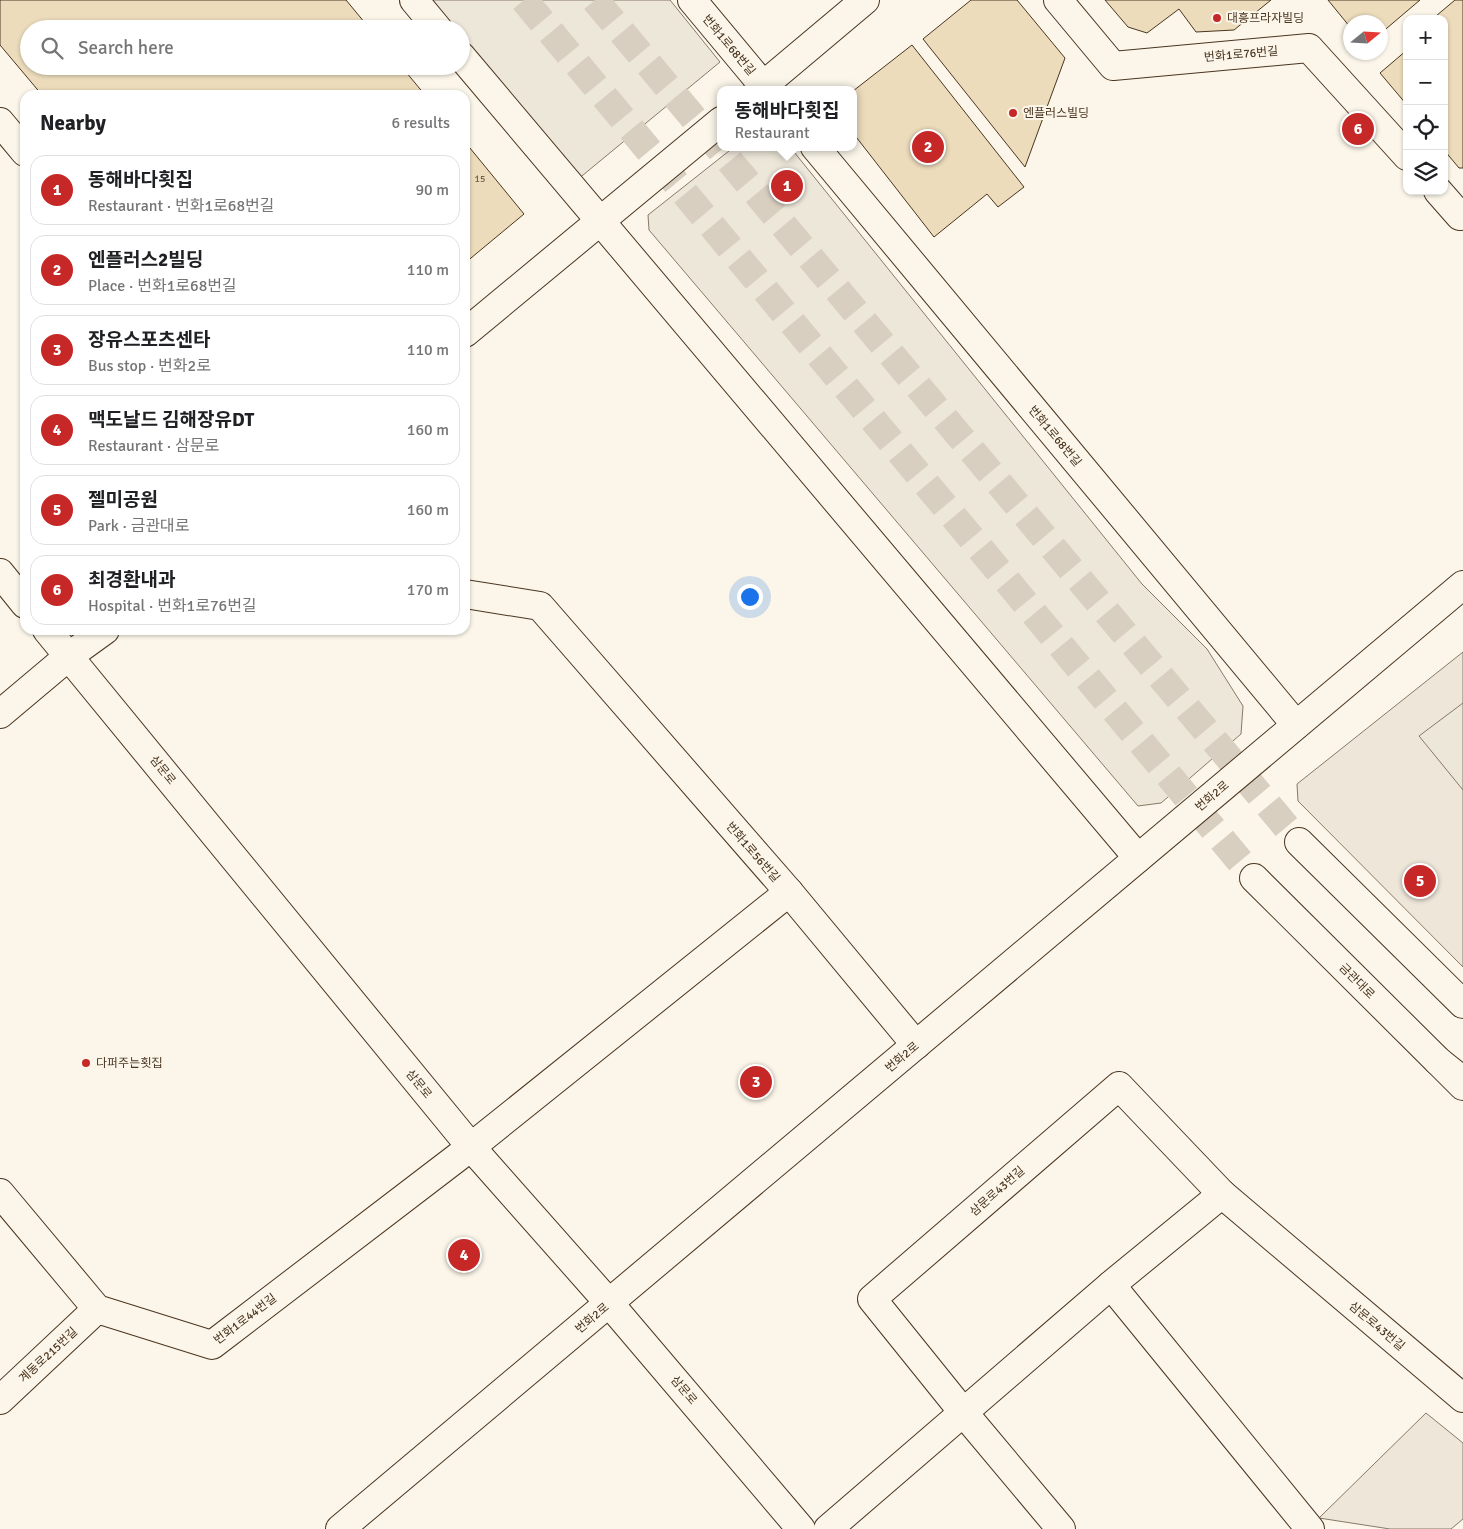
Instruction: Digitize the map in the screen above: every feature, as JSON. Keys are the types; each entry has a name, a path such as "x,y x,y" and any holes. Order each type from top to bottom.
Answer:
{"main road":[{"path":"414,0 431,20"},
{"name":"번화1로68번길","path":"692,0 761,86"},
{"path":"765,86 865,0"},
{"name":"번화1로76번길","path":"1058,0 1113,66 1309,48 1403,152"},
{"path":"470,67 1138,858"},
{"path":"0,122 20,146"},
{"path":"470,329 717,124"},
{"name":"번화1로68번길","path":"818,151 1296,725"},
{"path":"1442,195 1462,216"},
{"path":"0,573 20,598"},
{"name":"번화2로","path":"340,1529 1463,584"},
{"name":"번화1로56번길","path":"470,595 540,606 788,892 470,1147"},
{"name":"삼문로","path":"51,635 470,1147 609,1303 801,1529"},
{"path":"0,714 69,656 98,635"},
{"path":"1299,842 1463,1004"},
{"name":"금관대로","path":"1254,878 1438,1061 1463,1081"},
{"path":"788,892 916,1045"},
{"path":"1438,1061 1463,1086"},
{"name":"삼문로43번길","path":"1062,1529 963,1412 872,1299 1119,1086 1222,1194 1463,1398"},
{"name":"번화1로44번길","path":"97,1309 212,1345 470,1147"},
{"path":"0,1193 97,1309"},
{"path":"828,1529 1111,1285 1222,1194"},
{"path":"1111,1285 1310,1529"},
{"name":"계동로215번길","path":"0,1400 97,1309"}],"shaded area":[{"path":"427,0 670,0 720,62 577,180 470,53 470,20 444,20"},
{"path":"729,151 793,151 1142,584 1207,649 1243,706 1241,734 1161,803 1138,806 649,230 648,215"},
{"path":"1463,652 1463,967 1298,801 1297,784"},
{"path":"1463,703 1463,790 1419,736"},
{"path":"1426,1413 1463,1443 1463,1519 1451,1529 1390,1529 1319,1518"}],"building":[{"path":"0,0 346,0 363,20 20,20 20,69 0,45"},
{"name":"엔플러스빌딩","path":"971,0 1017,0 1065,58 1025,167 923,39"},
{"name":"대흥프라자빌딩","path":"1105,0 1271,0 1234,30 1196,32 1179,9 1147,33 1128,27"},
{"path":"1328,0 1420,0 1388,27 1388,15 1343,15 1343,18"},
{"path":"1455,0 1463,0 1463,168 1459,168 1448,155 1448,15 1437,15"},
{"path":"912,45 1024,187 998,207 987,194 934,237 857,138 857,88"},
{"path":"1403,53 1403,100 1380,73"},
{"path":"25,75 408,75 421,90 38,90"},
{"path":"470,148 524,214 470,259"}],"tunnel":[{"path":"524,0 1254,878"},
{"path":"595,0 717,146"},
{"path":"721,151 1299,842"}],"place":[{"name":"대흥프라자빌딩","path":"1217,18"},
{"name":"엔플러스빌딩","path":"1013,113"},
{"name":"최경환내과","path":"1358,129"},
{"name":"엔플러스2빌딩","path":"928,147"},
{"name":"동해바다횟집","path":"787,186"},
{"name":"젤미공원","path":"1420,881"},
{"name":"다퍼주는횟집","path":"86,1063"},
{"name":"장유스포츠센타","path":"756,1082"},
{"name":"맥도날드 김해장유DT","path":"464,1255"}]}
